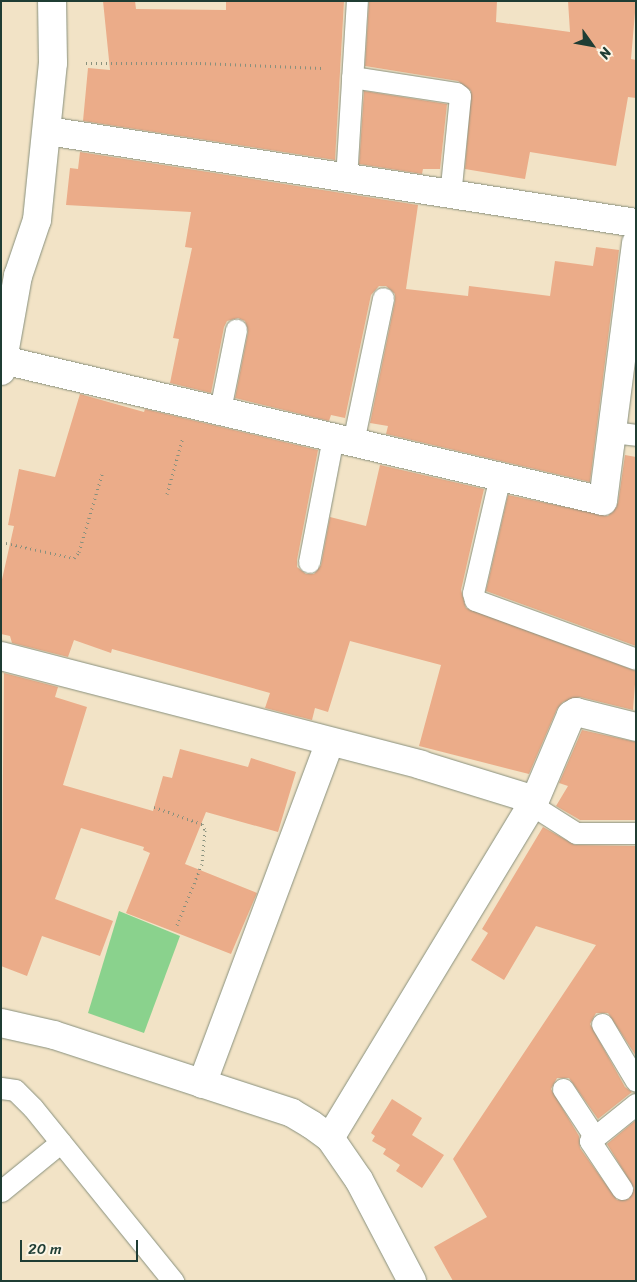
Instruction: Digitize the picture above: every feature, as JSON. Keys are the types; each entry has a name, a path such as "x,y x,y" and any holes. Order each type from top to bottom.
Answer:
{"street":[{"path":"52,1 53,63 48,131 37,220 18,276 2,366 220,410 603,501 624,434 636,243"},
{"path":"48,131 450,196 636,223"},
{"path":"1,656 421,765 533,803"},
{"path":"330,1138 533,803 571,714 576,712 636,727"},
{"path":"202,1084 330,742"},
{"path":"1,1023 54,1035 292,1113 330,1138 359,1180 412,1281"}],"lane":[{"path":"346,179 357,1"},
{"path":"352,73 456,93 460,96 450,196"},
{"path":"309,562 383,298"},
{"path":"220,410 236,330"},
{"path":"500,476 473,592 475,600 636,659"},
{"path":"533,803 576,833 636,833"},
{"path":"602,1024 636,1081"},
{"path":"1,1088 15,1090 61,1142 173,1281"},
{"path":"563,1089 594,1136"},
{"path":"622,1189 590,1143 594,1136 636,1104"},
{"path":"1,1191 61,1142"}],"path":[{"path":"53,63 200,63 352,73"},
{"path":"167,494 192,404"},
{"path":"1,542 74,558 79,552 103,471"},
{"path":"154,807 202,824 205,830 202,864 176,925"}],"green space":[{"path":"119,911 180,936 144,1033 88,1013"}],"building":[{"path":"103,1 135,1 136,9 226,10 226,1 344,1 335,160 83,121 88,68 110,70"},
{"path":"369,1 497,1 496,22 570,32 568,1 636,1 631,59 636,60 636,98 628,97 616,166 530,152 525,179 465,169 471,91 458,81 365,66"},
{"path":"364,91 447,104 440,169 423,169 422,174 359,164"},
{"path":"80,152 418,205 406,289 468,296 469,286 550,296 555,261 593,266 596,247 619,250 590,482 386,434 388,426 370,423 395,301 395,294 386,286 379,286 371,295 345,418 331,415 329,421 235,398 248,332 245,321 238,318 227,321 224,327 211,393 170,383 179,339 173,338 192,248 185,247 191,212 66,205 70,168 78,169"},
{"path":"80,394 144,412 145,409 318,450 297,560 297,567 306,574 314,574 321,565 330,517 366,526 380,465 484,489 461,590 466,608 636,671 633,710 580,697 563,702 557,709 529,774 419,746 441,665 350,641 328,712 315,708 312,720 265,708 270,693 112,649 111,653 74,640 68,657 12,643 10,636 1,634 1,584 14,526 8,525 19,469 55,477"},
{"path":"625,455 636,457 636,646 486,591 508,495 608,516 618,503"},
{"path":"4,673 58,687 55,697 87,707 63,785 153,811 163,776 172,778 180,749 248,767 251,758 296,772 278,832 206,812 185,864 257,893 231,954 126,913 150,853 143,850 144,847 81,828 55,899 113,921 100,956 42,936 27,976 1,966"},
{"path":"582,730 636,742 636,820 580,820 556,806 568,786 559,783"},
{"path":"543,827 575,845 636,846 636,1056 608,1013 596,1013 590,1024 625,1087 632,1092 598,1119 569,1078 557,1078 551,1089 579,1136 580,1148 617,1200 629,1199 634,1188 607,1144 636,1120 636,1281 453,1281 434,1247 487,1217 453,1159 596,945 536,926 504,980 471,960 488,933 482,929"},
{"path":"392,1099 422,1118 412,1135 444,1155 422,1188 396,1171 400,1165 383,1154 386,1149 372,1141 375,1136 371,1133"}]}
